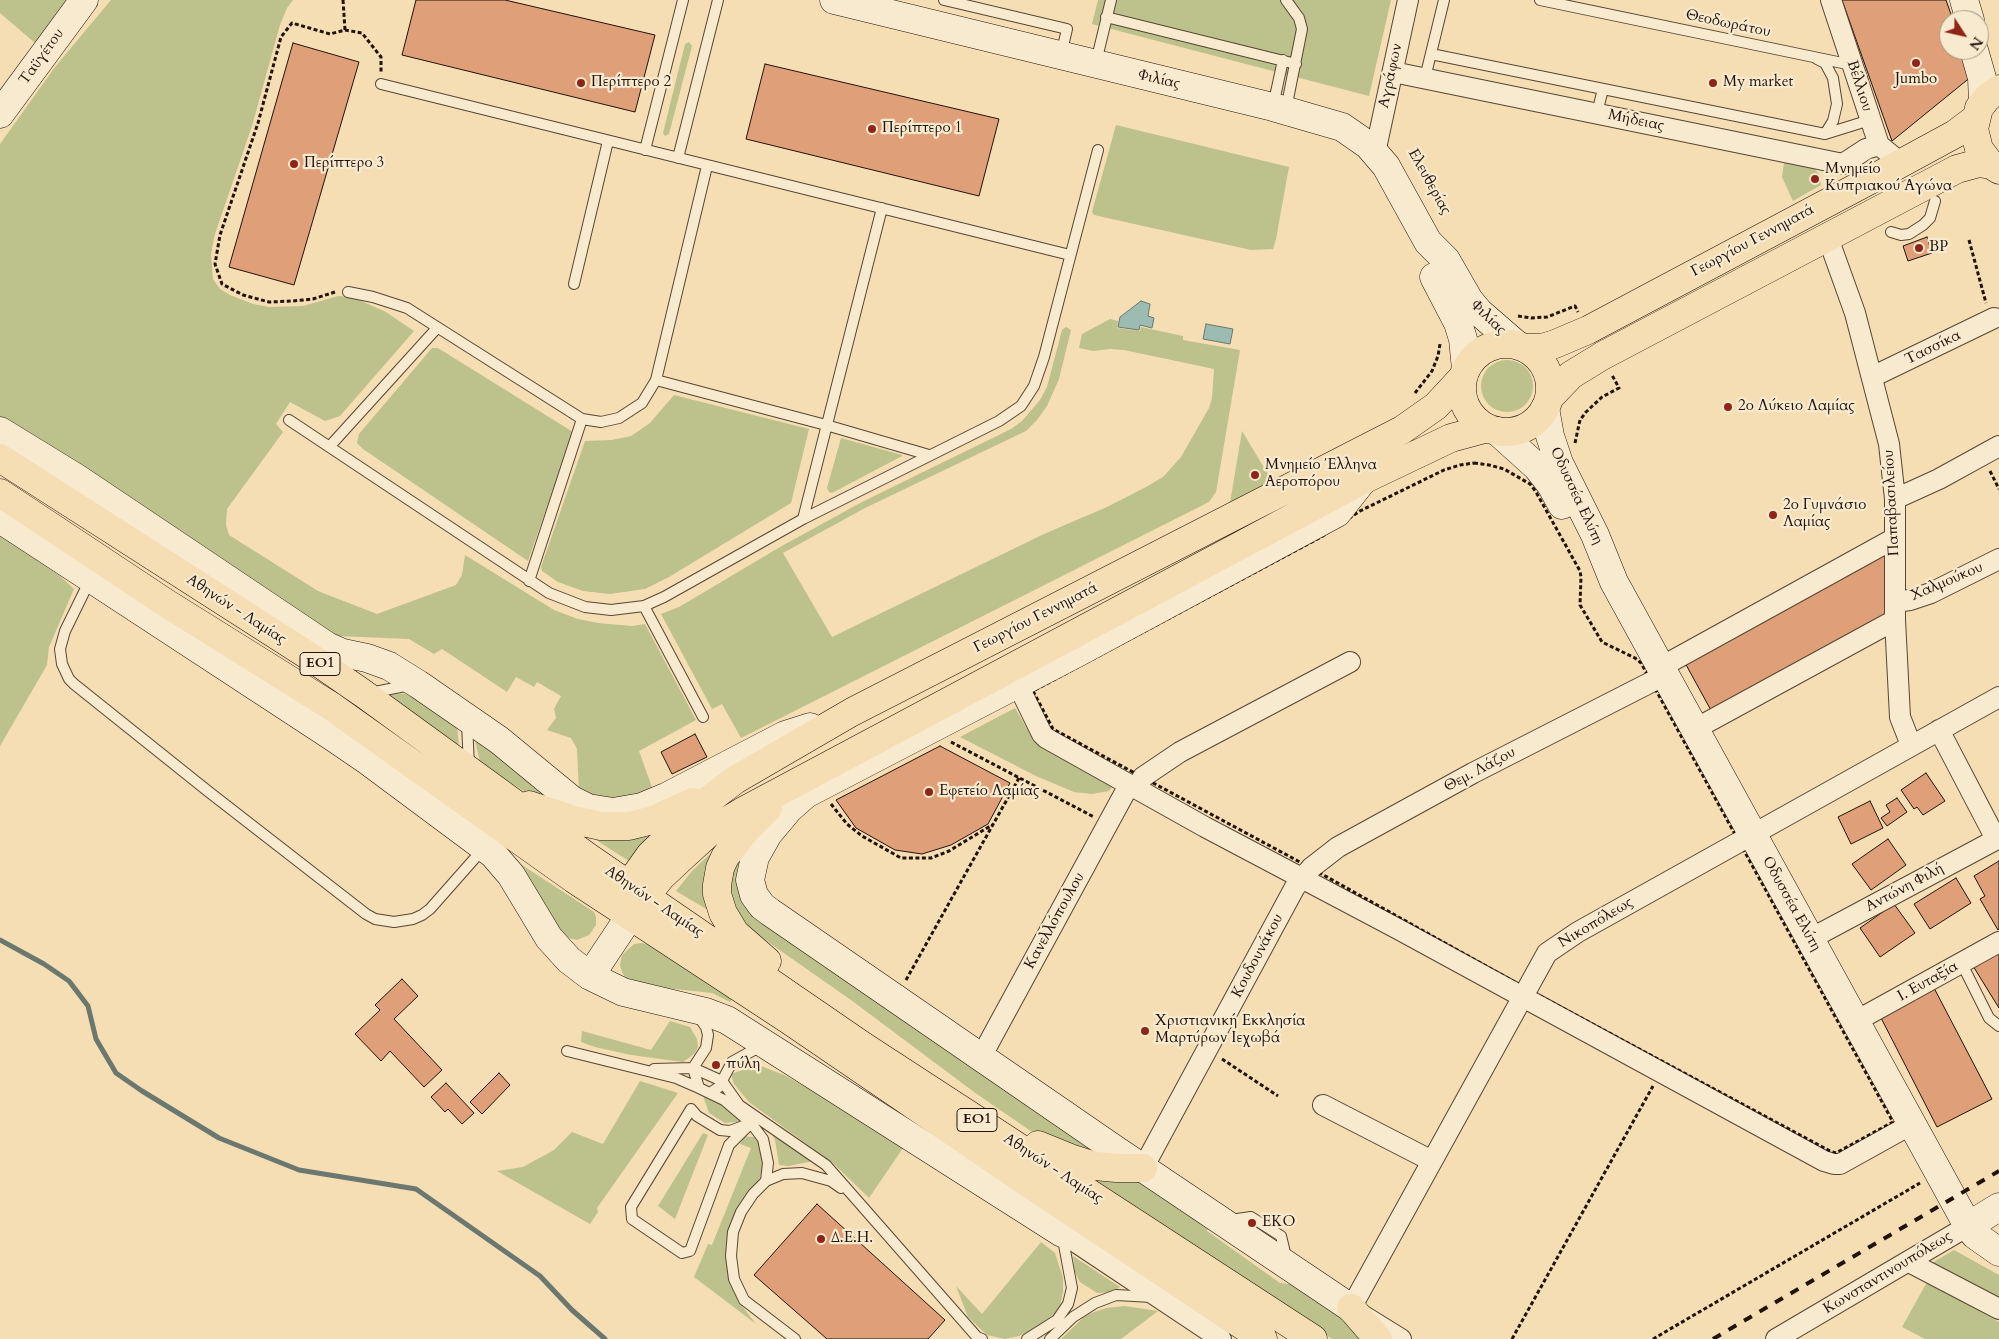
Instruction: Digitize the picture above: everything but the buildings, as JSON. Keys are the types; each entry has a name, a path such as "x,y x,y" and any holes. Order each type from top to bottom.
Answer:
{"main road":[{"name":"Γεωργίου Γεννηματά","path":"630,900 650,855 677,827 735,780 852,712 1402,430 1436,406 1464,373 1474,356 1487,347 1502,343 1542,348 1572,338 1955,134 1986,103"},
{"path":"1986,103 1975,139 1978,149 1995,167"},
{"name":"Γεωργίου Γεννηματά","path":"630,900 712,830 810,783 1362,480 1450,438 1492,430 1511,432 1525,428 1536,420 1547,403 1571,375 1583,366 1957,169 1979,164 1995,167"},
{"path":"1521,346 1539,358 1548,373 1550,381 1547,403"},
{"path":"1464,373 1462,394 1466,408 1475,420 1492,430"},
{"name":"Αθηνών - Λαμίας","path":"0,458 309,656 364,694 497,792 630,900 773,1009 1025,1182 1263,1339"},
{"name":"Αθηνών - Λαμίας","path":"0,493 166,602 349,718 574,879 630,900 948,1101 1313,1339"},
{"path":"497,792 574,820 601,826 629,826 653,820 735,780"},
{"path":"810,783 752,823 725,857 716,885 723,913 735,933 746,944 877,1040 891,1054 905,1074"},
{"path":"948,1101 1044,1148 1070,1158 1095,1166 1143,1168"},
{"path":"1352,1308 1378,1339"}],"street":[{"name":"Ταϋγέτου","path":"0,114 84,0"},
{"name":"Φιλίας","path":"834,0 1279,109 1342,127 1368,145 1393,177 1474,306 1521,346"},
{"name":"Αγράφων","path":"1375,153 1408,0"},
{"name":"Βέλλιου","path":"1831,0 1879,146"},
{"path":"1989,49 1999,64"},
{"path":"1977,60 1986,103"},
{"name":"Μήδειας","path":"1392,72 1843,164"},
{"path":"1832,199 1843,164 1866,149 1879,146 1901,164"},
{"name":"Παπαβασιλείου","path":"1828,238 1850,299 1889,444 1895,499 1895,611 1900,716 1911,746"},
{"name":"Φιλίας","path":"1432,239 1430,269 1452,310 1463,339 1464,373"},
{"name":"Τασσίκα","path":"1872,377 1994,318"},
{"name":"Οδυσσέα Ελύτη","path":"1544,474 1550,436 1547,403"},
{"name":"Οδυσσέα Ελύτη","path":"1492,430 1530,459 1595,535 1614,582 1659,674 1695,729 1746,838 1810,939 1968,1226 1975,1236 1999,1252"},
{"path":"0,431 75,477 327,646 343,653 367,658 388,666 418,684 514,752 572,800 588,808 613,812 642,807 666,797 785,735 852,712"},
{"path":"1895,499 1939,479 1999,446"},
{"path":"1362,480 1337,513 1077,653 928,730 810,783 806,794 789,809 760,846 750,874 754,895 762,906 770,912 1143,1168 1401,1339"},
{"path":"0,519 347,746 484,848 501,862 511,875 548,938 582,971 623,992 687,1007 722,1018 1062,1233 1221,1339"},
{"name":"Θεμ. Λάζου","path":"1306,873 1338,847 1659,674 1895,538"},
{"name":"Χαλμούκου","path":"1695,729 1895,611 1910,600 1931,593 1999,559"},
{"path":"1136,783 1180,752 1350,662"},
{"path":"1017,683 1044,736 1306,873 1525,993 1661,1073 1831,1164 1840,1164 1912,1124"},
{"name":"Νικοπόλεως","path":"1352,1308 1547,953 1578,932 1999,696"},
{"path":"1939,730 1998,838"},
{"name":"Κανελλόπουλου","path":"981,1057 1107,824 1136,783"},
{"name":"Αντώνη Φιλή","path":"1810,939 1998,838"},
{"name":"Κουδουνάκου","path":"1143,1168 1306,873"},
{"path":"582,971 630,900"},
{"name":"Ι. Ευταξία","path":"1856,1022 1999,942"},
{"path":"1323,1105 1432,1161"},
{"name":"Κωνσταντινουπόλεως","path":"1776,1339 1909,1262 1999,1206"},
{"path":"1909,1262 1999,1310"}],"lane":[{"path":"644,150 683,0"},
{"path":"678,158 718,0"},
{"path":"944,0 1067,29 1060,56"},
{"path":"1095,65 1111,0"},
{"path":"1279,109 1296,64 1301,43 1302,24 1296,12 1286,0"},
{"path":"1425,78 1444,0"},
{"name":"Θεοδωράτου","path":"1540,0 1852,65"},
{"path":"1106,17 1296,64"},
{"path":"1431,54 1825,134 1870,120"},
{"path":"1812,57 1825,63 1833,78 1836,104 1833,121 1825,134"},
{"path":"1279,109 1283,60"},
{"path":"382,84 1070,255"},
{"path":"1597,114 1603,89"},
{"path":"574,284 608,141"},
{"path":"289,420 549,593 585,606 611,610 644,606 664,597 803,519 999,421 1021,406 1034,386 1044,357 1098,150"},
{"path":"348,292 373,297 407,308 582,419 601,422 619,418 628,414 642,403 656,380 707,166"},
{"path":"1891,232 1901,235 1908,234 1923,225 1930,218 1934,201"},
{"path":"803,519 882,208"},
{"path":"330,446 437,328"},
{"path":"656,380 826,425 929,455"},
{"path":"529,581 582,419"},
{"path":"90,579 65,631 60,649 62,664 69,679 194,780 366,914 375,919 394,922 403,922 422,915 430,909 484,848"},
{"path":"644,606 703,717"},
{"path":"364,694 418,684"},
{"path":"467,718 469,772"},
{"path":"1962,964 1989,1018 1999,1026"},
{"path":"687,1007 701,1020 706,1027 708,1035 706,1048 692,1068"},
{"path":"710,1093 719,1087 732,1062 764,1044"},
{"path":"567,1051 676,1078 724,1100 751,1122 763,1138 768,1163 766,1181"},
{"path":"692,1068 699,1088"},
{"path":"643,1070 692,1068 722,1081 739,1105 826,1165 977,1337 982,1339"},
{"path":"691,1109 697,1116 720,1130 730,1131 751,1122 729,1145 690,1251 682,1253 632,1219 631,1207 691,1109"},
{"path":"795,1339 744,1300 734,1279 731,1256 733,1232 741,1212 753,1194 766,1181 783,1174 802,1173 817,1176 831,1181 856,1199"},
{"path":"1027,1339 1057,1320 1068,1304 1072,1288 1062,1233"},
{"path":"1050,1339 1074,1317 1095,1303 1116,1295 1159,1298"}],"path":[{"path":"343,0 345,30"},
{"path":"348,292 331,292 313,299 293,302 269,302 242,295 222,284 215,264 220,234 258,123 281,37 292,23 330,34 345,30 362,33 381,57 382,84"},
{"path":"1969,240 1984,298 1994,318"},
{"path":"1511,312 1531,318 1546,317 1575,306 1582,318"},
{"path":"1544,474 1536,492 1582,577 1580,605 1602,642 1635,658 1641,664 1659,674 1893,1122 1836,1153 1830,1152 1525,993 1306,873 1136,783 1053,729 1033,691 1321,537 1360,511 1444,470 1467,464 1489,465 1504,469 1544,474 1576,457 1577,431 1580,420 1602,397 1619,388 1610,370"},
{"path":"928,730 1107,824"},
{"path":"896,999 1019,778"},
{"path":"810,783 847,824 874,844 901,858 931,858 957,846 992,824"},
{"path":"1207,1050 1278,1096"},
{"path":"1512,1339 1661,1073"},
{"path":"1653,1339 1938,1172"}],"green space":[{"path":"0,0 68,0 35,43 0,13"},
{"path":"111,0 293,0 287,8 280,25 252,126 215,234 211,254 213,279 220,289 230,295 253,304 269,307 303,306 338,296 352,297 386,312 414,331 340,416 325,421 290,402 276,424 283,432 227,509 226,525 229,535 318,591 377,614 456,585 462,575 465,555 554,610 578,619 598,623 632,626 645,624 696,720 639,751 654,793 602,802 579,792 577,749 571,738 547,730 556,718 554,709 561,696 537,682 534,687 516,677 507,692 442,649 434,654 409,639 337,636 0,420 0,144 55,67"},
{"path":"1098,0 1391,0 1369,96 1092,24"},
{"path":"689,42 692,46 669,134 665,136 663,133 685,44"},
{"path":"1116,125 1289,167 1273,249 1251,250 1094,215 1092,212"},
{"path":"1789,161 1813,167 1819,174 1821,185 1793,201 1782,177 1784,163"},
{"path":"1110,319 1118,321 1117,328 1140,331 1141,327 1183,336 1183,340 1240,350 1216,492 1209,502 741,738 722,704 712,709 661,614 679,607 780,547 862,502 1011,429 1022,421 1040,400 1047,387 1062,330 1066,327 1071,330 1059,379 1047,406 1026,431 865,508 783,553 832,637 1044,534 1107,507 1146,487 1163,477 1181,457 1209,408 1212,398 1214,369 1124,350 1093,351 1079,348 1082,334"},
{"path":"432,348 438,348 573,432 528,561 363,449 357,443 359,434"},
{"path":"1507,360 1517,362 1525,368 1531,376 1533,386 1531,396 1525,404 1517,410 1507,412 1497,410 1489,404 1483,396 1481,386 1483,376 1489,368 1497,362"},
{"path":"674,395 809,429 791,503 669,577 645,589 610,594 583,591 558,582 542,571 541,567 585,441 612,440 631,436 650,423"},
{"path":"1242,431 1272,481 1230,503"},
{"path":"841,438 902,456 832,493 827,488"},
{"path":"0,535 60,576 74,589 49,647 47,665 0,746"},
{"path":"410,693 457,725 459,747 388,695"},
{"path":"1015,708 1035,742 1112,787 1109,791 1092,794 1074,792 1036,776 960,737"},
{"path":"478,738 550,797 537,800 480,762 475,740"},
{"path":"651,836 632,863 596,840 626,840"},
{"path":"755,843 742,877 1113,1159 1035,1134 974,1092 851,1000 745,925 731,899 729,881 738,855"},
{"path":"711,853 708,910 676,891 692,871"},
{"path":"522,865 594,912 596,925 589,935 577,940 562,936"},
{"path":"634,944 650,945 732,999 730,1002 712,993 656,987 626,979 620,965 622,955"},
{"path":"670,1021 690,1027 697,1039 698,1047 695,1053 683,1062 631,1055 581,1042 582,1031 651,1050"},
{"path":"761,1066 784,1075 863,1119 903,1148 869,1198 834,1164 749,1102 734,1084 731,1074"},
{"path":"640,1081 678,1093 597,1208 598,1212 590,1224 497,1171 523,1167 554,1150 572,1132 603,1144"},
{"path":"703,1096 722,1103 744,1121 725,1123 709,1113"},
{"path":"770,1130 814,1161 788,1166 779,1165 775,1140"},
{"path":"703,1133 708,1135 675,1219 658,1206"},
{"path":"743,1136 761,1138 765,1158 760,1178 736,1214 730,1279 738,1301 756,1324 694,1277 708,1244 712,1245 751,1148 740,1144"},
{"path":"1067,1162 1134,1177 1211,1223 1207,1231 1280,1283 1304,1286 1370,1339 1332,1339"},
{"path":"1041,1242 1055,1253 1063,1278 1063,1292 1060,1305 1053,1315 1039,1327 1019,1336 1005,1339 987,1335 968,1317 956,1286 982,1314"},
{"path":"1954,1250 1999,1275 1999,1301 1930,1264"},
{"path":"1073,1256 1120,1287 1113,1292 1097,1293 1080,1282 1075,1272"},
{"path":"1927,1282 1999,1322 1999,1339 1925,1339 1902,1327"},
{"path":"1125,1306 1158,1311 1121,1339 1061,1339 1086,1315 1106,1308"}],"water":[{"path":"1141,301 1150,304 1148,316 1154,318 1152,328 1140,325 1139,330 1118,327 1120,317"},
{"path":"1206,324 1233,329 1230,344 1203,339"}],"waterway":[{"path":"0,940 44,964 69,981 88,1006 96,1039 116,1073 142,1091 219,1138 299,1170 416,1189 540,1276 572,1310 605,1339"}],"railway":[{"path":"1713,1339 1999,1171"}],"place":[{"name":"Jumbo","path":"1916,63"},
{"name":"Περίπτερο 2","path":"581,83"},
{"name":"My market","path":"1713,83"},
{"name":"Περίπτερο 1","path":"872,129"},
{"name":"Περίπτερο 3","path":"294,164"},
{"name":"Μνημείο Κυπριακού Αγώνα","path":"1815,179"},
{"name":"BP","path":"1919,248"},
{"name":"2ο Λύκειο Λαμίας","path":"1728,407"},
{"name":"Μνημείο Έλληνα Αεροπόρου","path":"1255,475"},
{"name":"2ο Γυμνάσιο Λαμίας","path":"1773,515"},
{"name":"Εφετείο Λαμίας","path":"929,792"},
{"name":"Χριστιανική Εκκλησία Μαρτύρων Ιεχωβά","path":"1145,1031"},
{"name":"πύλη","path":"716,1065"},
{"name":"EKO","path":"1252,1223"},
{"name":"Δ.Ε.Η.","path":"821,1239"}]}
